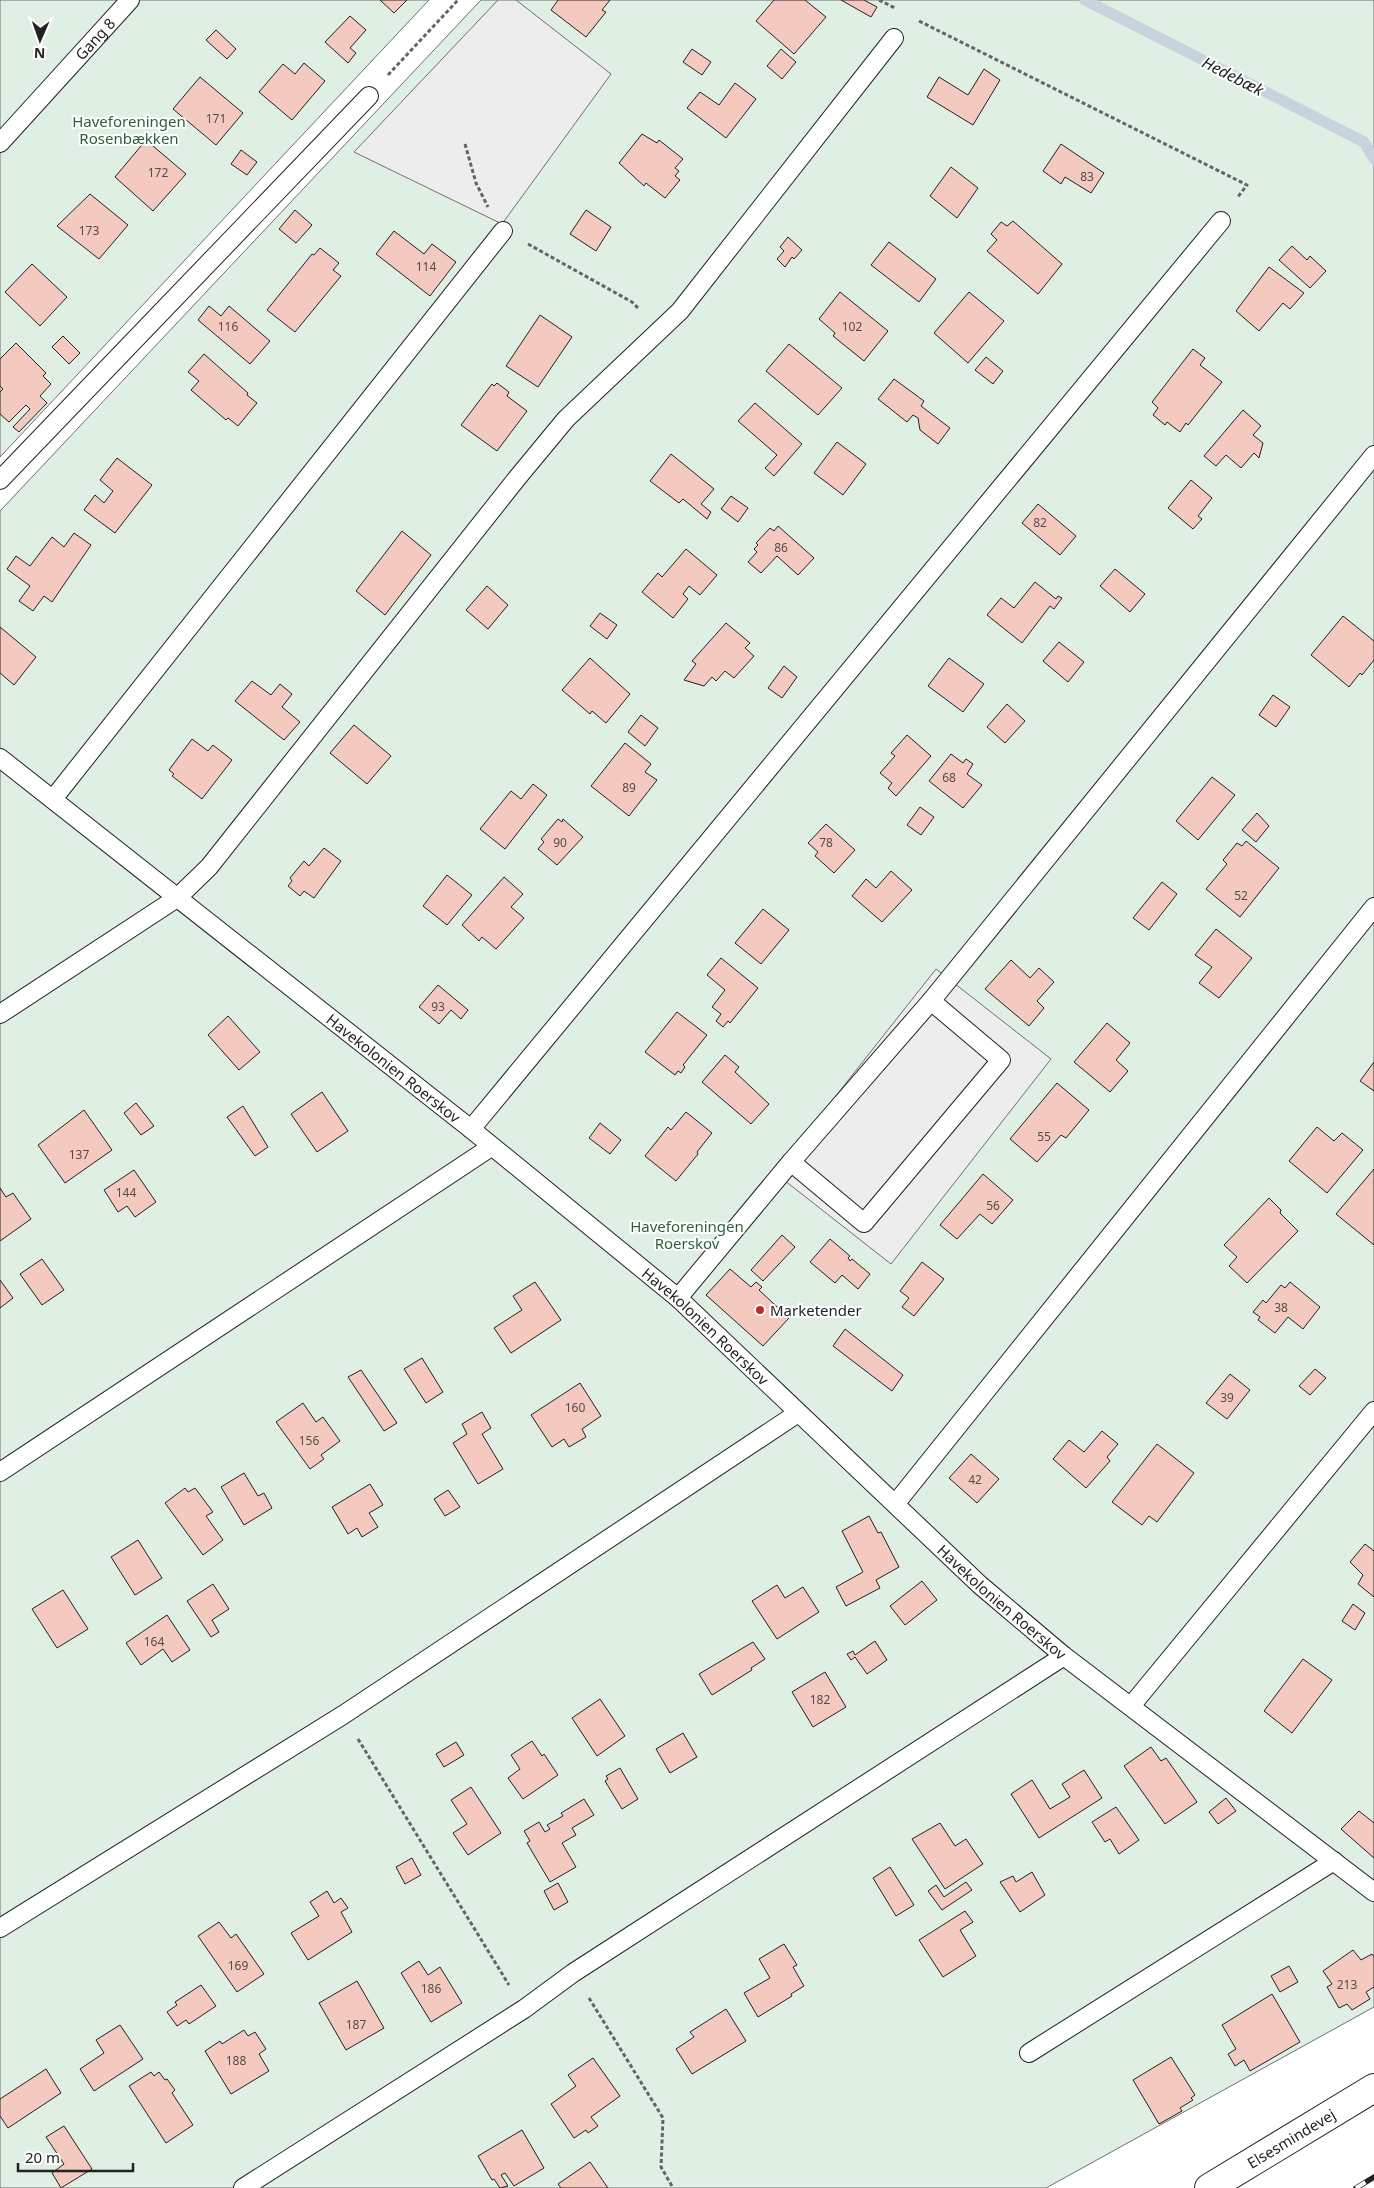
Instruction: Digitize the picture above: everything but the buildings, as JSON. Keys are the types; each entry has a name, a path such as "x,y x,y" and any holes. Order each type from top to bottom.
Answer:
{"street":[{"name":"Elsesmindevej","path":"1209,2188 1374,2088"}],"lane":[{"name":"Gang 8","path":"0,143 130,0"},
{"path":"0,1014 177,898 209,868 536,455 566,419 680,311 894,38"},
{"path":"0,480 369,96"},
{"path":"471,1129 1221,221"},
{"path":"53,799 504,231"},
{"path":"678,1298 791,1162 931,1001 1374,455"},
{"name":"Havekolonien Roerskov","path":"0,758 471,1129 678,1298 798,1413 896,1503 980,1585 1064,1656 1374,1892"},
{"path":"896,1503 1374,907"},
{"path":"791,1162 864,1223 1001,1060 931,1001"},
{"path":"0,1472 491,1147"},
{"path":"1131,1706 1374,1411"},
{"path":"0,1928 343,1715 798,1413"},
{"path":"243,2188 524,2009 573,1973 1064,1656"},
{"path":"1029,2054 1334,1861"}],"path":[{"path":"369,96 458,0"},
{"path":"879,0 903,12"},
{"path":"911,17 1247,185 1221,221"},
{"path":"465,144 476,183 485,202 504,231 632,302 661,330"},
{"path":"343,1715 524,2009"},
{"path":"573,1973 663,2118 661,2167 673,2188"}],"green space":[{"name":"Haveforeningen Rosenbækken","path":"0,0 429,0 0,457"},
{"name":"Haveforeningen Roerskov","path":"481,0 1374,0 1374,2007 1046,2188 0,2188 0,511"}],"shaded area":[{"path":"498,0 516,0 611,74 502,224 354,152"},
{"path":"936,969 1051,1059 891,1264 775,1173"}],"waterway":[{"name":"Hedebæk","path":"1085,0 1364,142 1374,159"}],"railway":[{"path":"1356,2188 1374,2177"}],"place":[{"name":"Marketender","path":"760,1310"}]}
